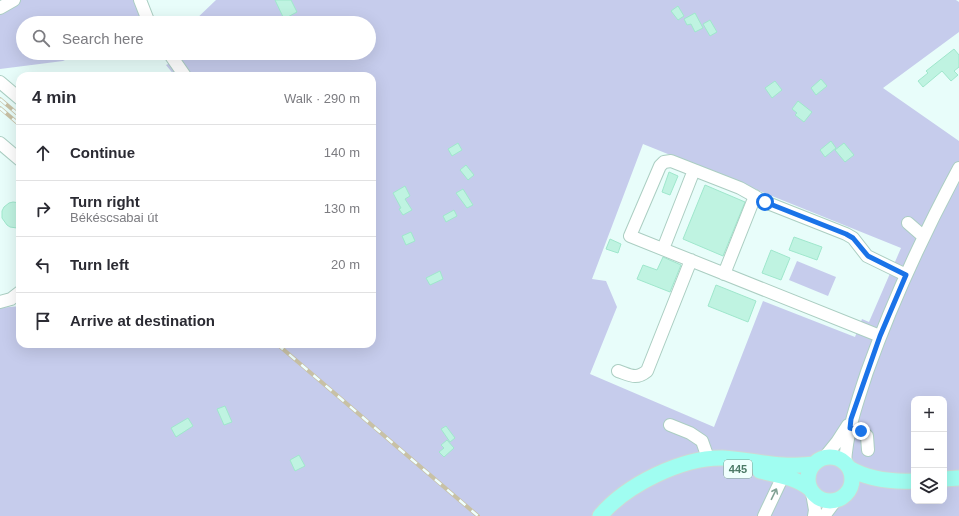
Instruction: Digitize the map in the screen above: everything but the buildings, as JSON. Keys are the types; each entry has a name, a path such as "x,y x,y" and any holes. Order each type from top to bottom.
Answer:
{"main road":[{"name":"445","path":"600,516 619,497 638,484 688,462 708,458 731,459 783,466 797,466 836,458 860,474 888,481"},
{"path":"811,490 808,475 819,461"},
{"path":"841,497 850,487 852,481 847,465"},
{"name":"445","path":"663,473 717,467 760,471 801,482 823,500 841,497 864,486 888,481 911,480"},
{"path":"947,479 959,478"}],"street":[{"path":"0,8 14,0"},
{"path":"140,0 146,16"},
{"path":"173,60 181,72"},
{"path":"0,82 16,96"},
{"path":"0,143 16,157"},
{"path":"880,336 630,236 660,166 664,162 670,161 740,188 765,202 846,234 853,238 868,256 906,275"},
{"path":"847,465 851,423 880,336 906,275 959,168"},
{"path":"663,249 694,170"},
{"path":"724,274 755,196"},
{"path":"908,223 924,237"},
{"path":"618,371 634,377 642,376 648,372 691,260"},
{"path":"0,302 12,299 16,296"},
{"path":"851,423 867,436 868,450"},
{"path":"819,461 837,442 851,423"},
{"path":"670,426 690,432 702,441 708,458"},
{"path":"767,515 783,476"},
{"path":"811,490 815,510 814,516"},
{"path":"824,516 831,505 841,497"}],"shaded area":[{"path":"0,0 146,0 152,16 16,16 16,60 65,60 0,69"},
{"path":"216,0 956,0 959,2 959,32 883,88 959,141 959,516 0,516 0,308 16,306 16,348 376,348 376,72 172,72 166,65 172,62 170,60 376,60 376,16 199,16","holes":["643,144 901,248 869,322 862,319 855,337 763,301 714,427 590,374 617,307 606,281 592,279"]},
{"path":"797,261 836,277 828,296 789,280"}],"railway":[{"path":"0,99 16,113"},
{"path":"0,108 16,122"},
{"path":"282,348 478,516"}],"route":[{"path":"765,202 846,234 853,238 868,256 906,275 880,336 851,419 850,428 861,431"}]}
